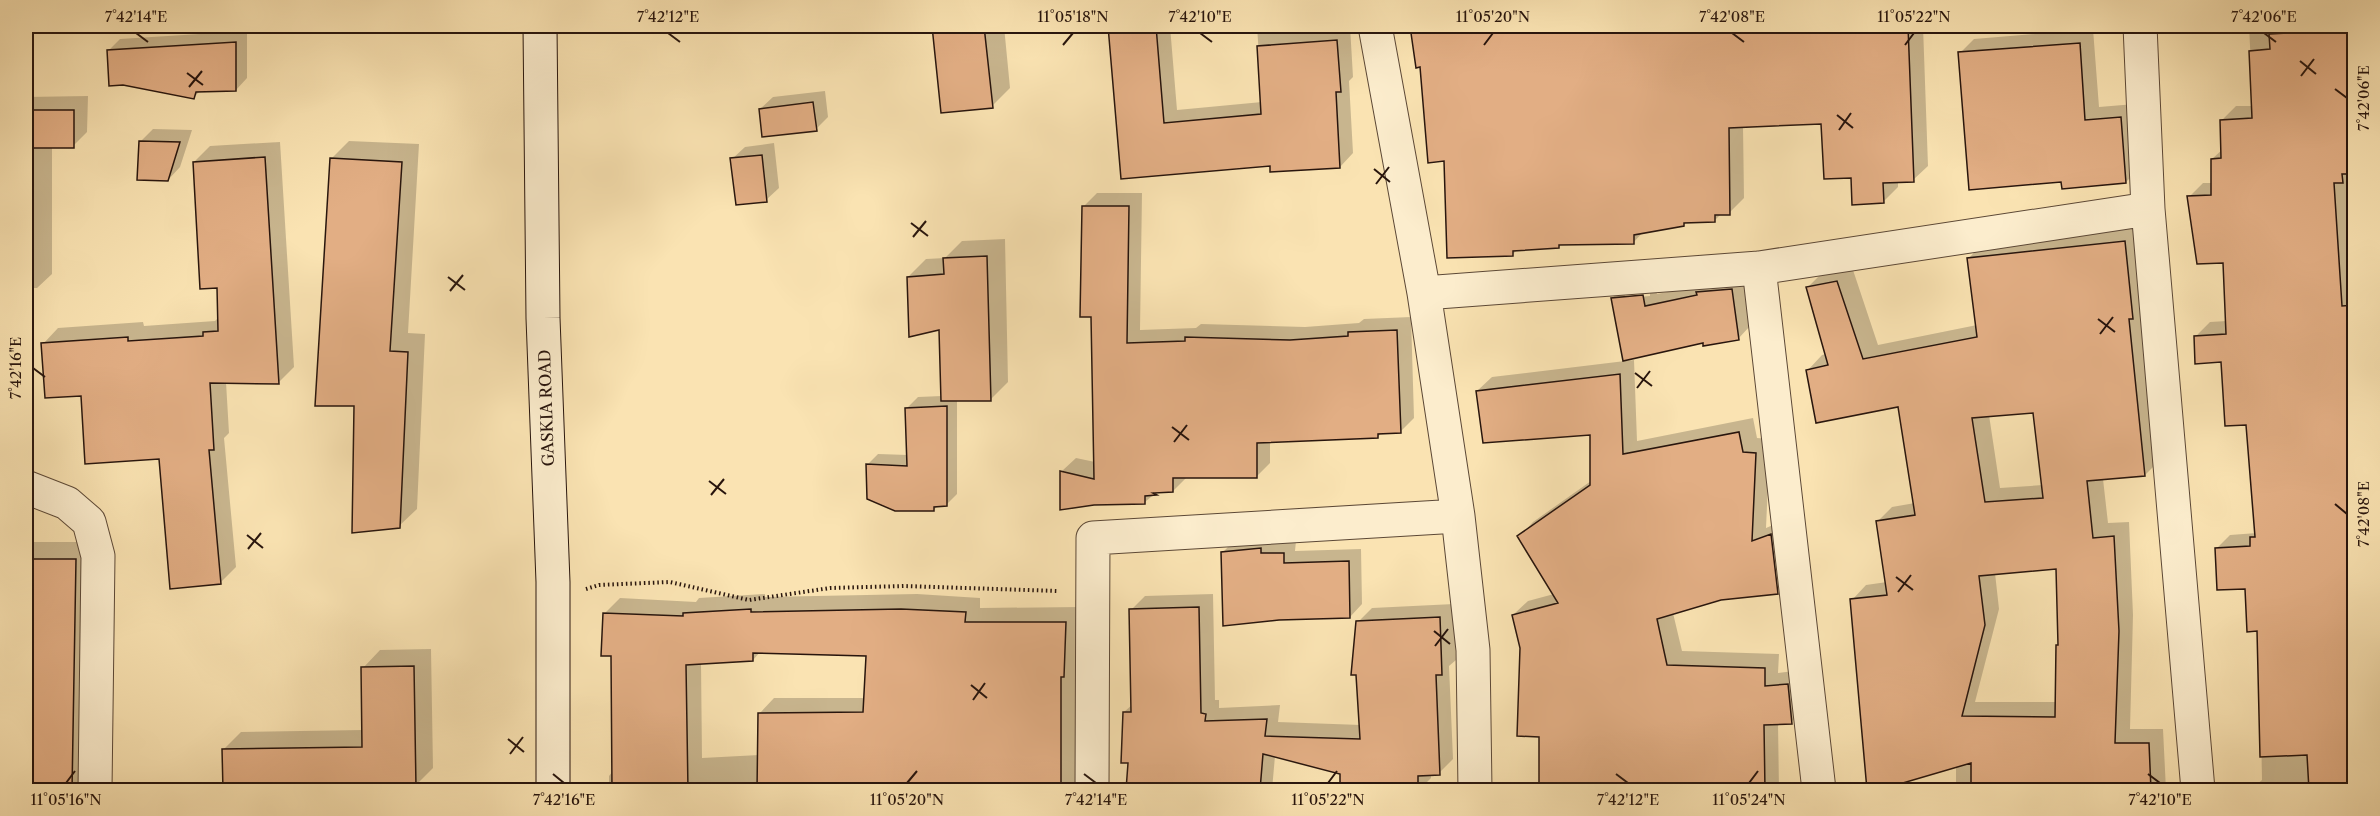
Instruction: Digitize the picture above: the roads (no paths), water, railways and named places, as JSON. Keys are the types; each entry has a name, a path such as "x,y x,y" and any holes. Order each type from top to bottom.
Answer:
{"street":[{"name":"GASKIA ROAD","path":"540,26 543,318 553,582 553,790"},
{"path":"1376,26 1424,293 1458,516 1473,650 1475,790"},
{"path":"2140,26 2148,209 2198,790"},
{"path":"1424,293 1759,268 2148,209"},
{"path":"1759,268 1819,790"},
{"path":"26,487 67,503 89,522 98,556 94,790"},
{"path":"1092,790 1093,538 1458,516"}]}
